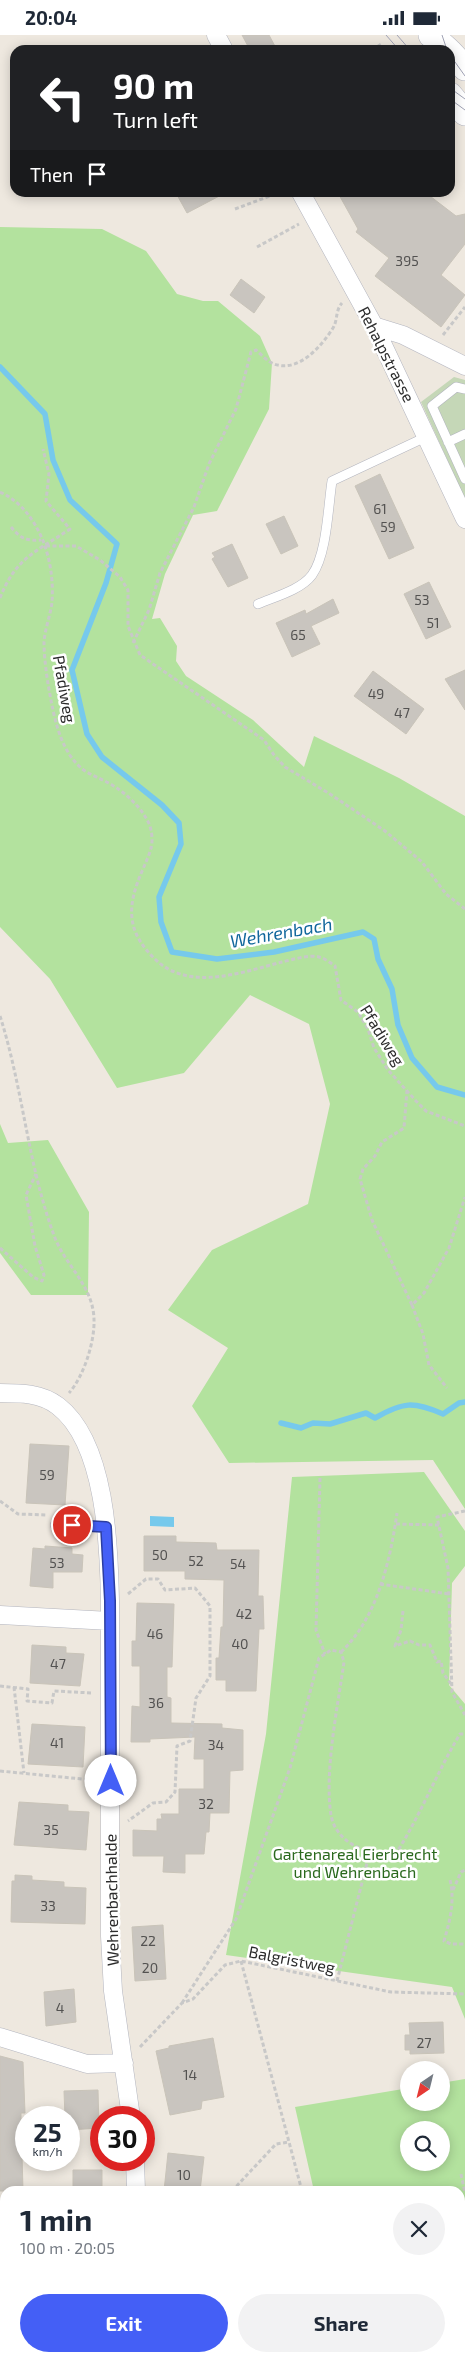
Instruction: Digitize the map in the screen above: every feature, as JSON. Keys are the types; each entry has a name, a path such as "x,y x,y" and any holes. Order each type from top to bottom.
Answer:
{"main road":[{"path":"421,35 439,45"},
{"path":"455,58 465,68"},
{"path":"455,101 465,113"}],"street":[{"name":"Rehalpstrasse","path":"303,197 374,326 428,436 465,519"},
{"path":"374,326 403,335 465,366"},
{"name":"Wehrenbachhalde","path":"0,1393 27,1393 58,1406 78,1428 94,1465 106,1527 110,1601 110,1935 112,1991 130,2106"},
{"path":"0,1615 110,1621"},
{"path":"0,2037 87,2064 124,2063"},
{"path":"135,2171 136,2186"}],"lane":[{"path":"455,63 465,76"},
{"path":"465,389 456,387 432,406 448,442 462,463 465,479"},
{"path":"448,442 465,434"},
{"path":"258,605 296,587 311,576 320,559 332,481 428,436"},
{"path":"54,1525 106,1527"}],"path":[{"path":"235,209 267,197"},
{"path":"257,247 304,221"},
{"path":"133,643 149,610 160,573 194,507 209,464 236,409 251,352 256,350 272,364 284,367 304,361 334,327 337,309 345,300 358,299"},
{"path":"432,349 465,307"},
{"path":"0,599 20,562 70,529 46,501 49,474 43,449"},
{"path":"0,492 21,506 31,519 46,546"},
{"path":"11,527 28,541 41,540"},
{"path":"46,546 76,546 100,560 120,577 128,590 128,626 133,643 140,655 264,740 285,767 330,793 385,831 422,862 446,894 465,909"},
{"name":"Pfadiweg","path":"46,546 52,581 52,601 44,641 51,703 57,728 74,762 89,774 122,792 142,813 149,824 152,852 131,903 132,926 137,938 157,962 176,974 206,978 298,958 319,957 335,966 341,1000 358,1012 368,1029 374,1048 388,1070 426,1111 465,1126"},
{"path":"0,1016 36,1173 55,1238 85,1287 94,1320 86,1363 79,1381 58,1406"},
{"path":"407,1090 404,1127 382,1142 375,1156 363,1169 360,1179 378,1234 412,1305 423,1334 429,1365 447,1388"},
{"path":"0,1248 34,1277 42,1281 44,1275 35,1247 26,1195 36,1173"},
{"path":"412,1305 424,1293 449,1247 465,1197"},
{"path":"320,1478 316,1630 325,1654"},
{"path":"0,1501 18,1514 45,1514 54,1525"},
{"path":"465,1511 437,1517 448,1568 452,1692 465,1715"},
{"path":"341,1652 365,1623 380,1584 398,1513"},
{"path":"396,1524 439,1525"},
{"path":"110,1601 131,1593 146,1579 158,1579 165,1589 195,1588 210,1607 210,1676 196,1698 190,1741 178,1746 175,1792 166,1802 153,1803 110,1831"},
{"path":"380,1584 449,1595"},
{"path":"403,1611 401,1630 395,1645 410,1641 419,1645 430,1645 437,1662 441,1661 444,1673 452,1685"},
{"path":"182,2003 236,1919 290,1767 320,1658 331,1650 341,1652"},
{"path":"341,1652 344,1662 331,1774 331,1815 338,1833 354,1846 382,1855 397,1852 410,1832 448,1753 460,1734 465,1734"},
{"path":"0,1686 28,1689 27,1701 52,1703 54,1691 110,1694"},
{"path":"14,1687 24,1773"},
{"path":"0,1771 111,1781"},
{"path":"337,1981 370,1851"},
{"path":"452,1891 465,1870"},
{"path":"450,1880 452,1891 450,1922 444,1941 451,1944 465,1944"},
{"path":"241,1961 301,2186"},
{"name":"Balgristweg","path":"124,2063 182,2003 193,1999 225,1965 241,1961 391,1992 465,1994"},
{"path":"237,2186 276,2144 289,2141"},
{"path":"461,2174 464,2186"}],"green space":[{"path":"0,227 102,229 146,251 177,294 203,301 218,301 260,336 272,363 269,409 217,511 193,515 165,574 152,619 160,618 177,646 176,661 186,676 253,720 304,767 314,736 399,778 465,816 465,1509 433,1460 229,1463 192,1406 228,1348 168,1310 212,1250 308,1204 330,1104 309,1024 250,995 184,1073 117,1088 50,979 0,927"},
{"path":"454,377 465,380 465,499 421,402"},
{"path":"0,1124 8,1143 48,1140 89,1212 88,1295 31,1295 0,1253"},
{"name":"Gartenareal Eierbrecht und Wehrenbach","path":"424,1472 465,1531 465,1566 452,1583 449,1685 465,1704 465,2019 452,1987 226,1955 266,1734 292,1477"},
{"path":"465,2079 465,2186 313,2186 295,2107 400,2090 400,2111 450,2111 450,2082"}],"water":[{"path":"150,1516 174,1517 174,1527 150,1526"}],"building":[{"path":"242,35 269,35 274,45 247,45"},
{"path":"178,197 217,197 187,213"},
{"path":"340,197 431,197 456,216 465,214 465,244 441,275 465,295 441,327 375,276 389,258 356,232 358,229"},
{"path":"241,279 265,297 254,313 230,295"},
{"path":"380,474 414,548 389,559 355,486"},
{"path":"284,516 298,546 281,554 266,524"},
{"path":"232,544 248,578 228,587 212,559 215,557 212,553"},
{"path":"429,582 451,627 426,639 404,594"},
{"path":"333,599 339,613 311,626 320,644 292,657 276,623 305,610 306,614"},
{"path":"465,670 465,710 445,679"},
{"path":"373,671 424,709 406,734 354,696"},
{"path":"30,1444 69,1446 65,1505 26,1503"},
{"path":"144,1536 176,1536 176,1542 216,1543 217,1550 259,1550 258,1596 263,1596 264,1629 259,1629 256,1691 226,1691 226,1680 216,1680 216,1658 219,1658 221,1627 223,1627 224,1580 185,1579 185,1571 144,1571"},
{"path":"45,1546 72,1548 72,1554 83,1555 82,1572 53,1572 53,1588 30,1586 33,1548 45,1549"},
{"path":"137,1603 174,1604 172,1667 167,1667 167,1697 171,1698 171,1723 222,1724 222,1728 243,1730 243,1770 230,1771 229,1813 210,1813 209,1832 206,1832 204,1854 185,1854 185,1873 163,1872 164,1856 133,1856 133,1830 157,1831 157,1819 162,1819 161,1814 179,1814 179,1789 204,1789 204,1759 194,1759 195,1737 150,1739 150,1742 131,1742 132,1706 140,1707 140,1666 132,1666 132,1641 136,1641"},
{"path":"32,1645 66,1647 66,1653 84,1654 80,1686 30,1683"},
{"path":"32,1724 85,1727 83,1767 28,1764"},
{"path":"19,1802 68,1805 68,1811 89,1812 86,1850 14,1845"},
{"path":"15,1875 32,1876 32,1880 64,1882 64,1887 86,1888 85,1924 11,1922 12,1881 15,1881"},
{"path":"163,1925 166,1979 135,1981 132,1927"},
{"path":"74,1989 76,2022 46,2026 44,1992"},
{"path":"443,2022 444,2053 410,2054 410,2050 405,2050 405,2035 410,2035 409,2023"},
{"path":"213,2038 224,2097 202,2101 201,2109 170,2115 156,2051 169,2048 169,2046"},
{"path":"0,2056 23,2062 25,2106 15,2106 15,2171 22,2171 23,2186 0,2186"},
{"path":"98,2090 98,2106 90,2106 90,2129 80,2129 80,2106 65,2106 64,2091"},
{"path":"168,2153 204,2157 201,2186 165,2186"},
{"path":"73,2171 102,2171 102,2186 73,2186"}],"waterway":[{"name":"Wehrenbach","path":"0,367 45,414 53,460 70,500 117,544 106,583 72,670 87,734 102,757 162,805 179,823 181,844 159,897 161,922 172,952 217,959 274,952 363,932 374,939 378,959 392,989 398,1025 412,1058 437,1087 465,1095"},
{"path":"281,1423 301,1428 313,1423 330,1424 366,1413 375,1418 393,1409 408,1405 424,1407 443,1414 459,1403 465,1402"}],"tram line":[{"path":"386,35 395,45"},
{"path":"397,35 406,45"},
{"path":"442,35 445,45"},
{"path":"455,62 465,76"},
{"path":"455,92 465,99"},
{"path":"455,103 465,110"}],"route":[{"path":"72,1525 106,1527 110,1601 111,1781"}]}
